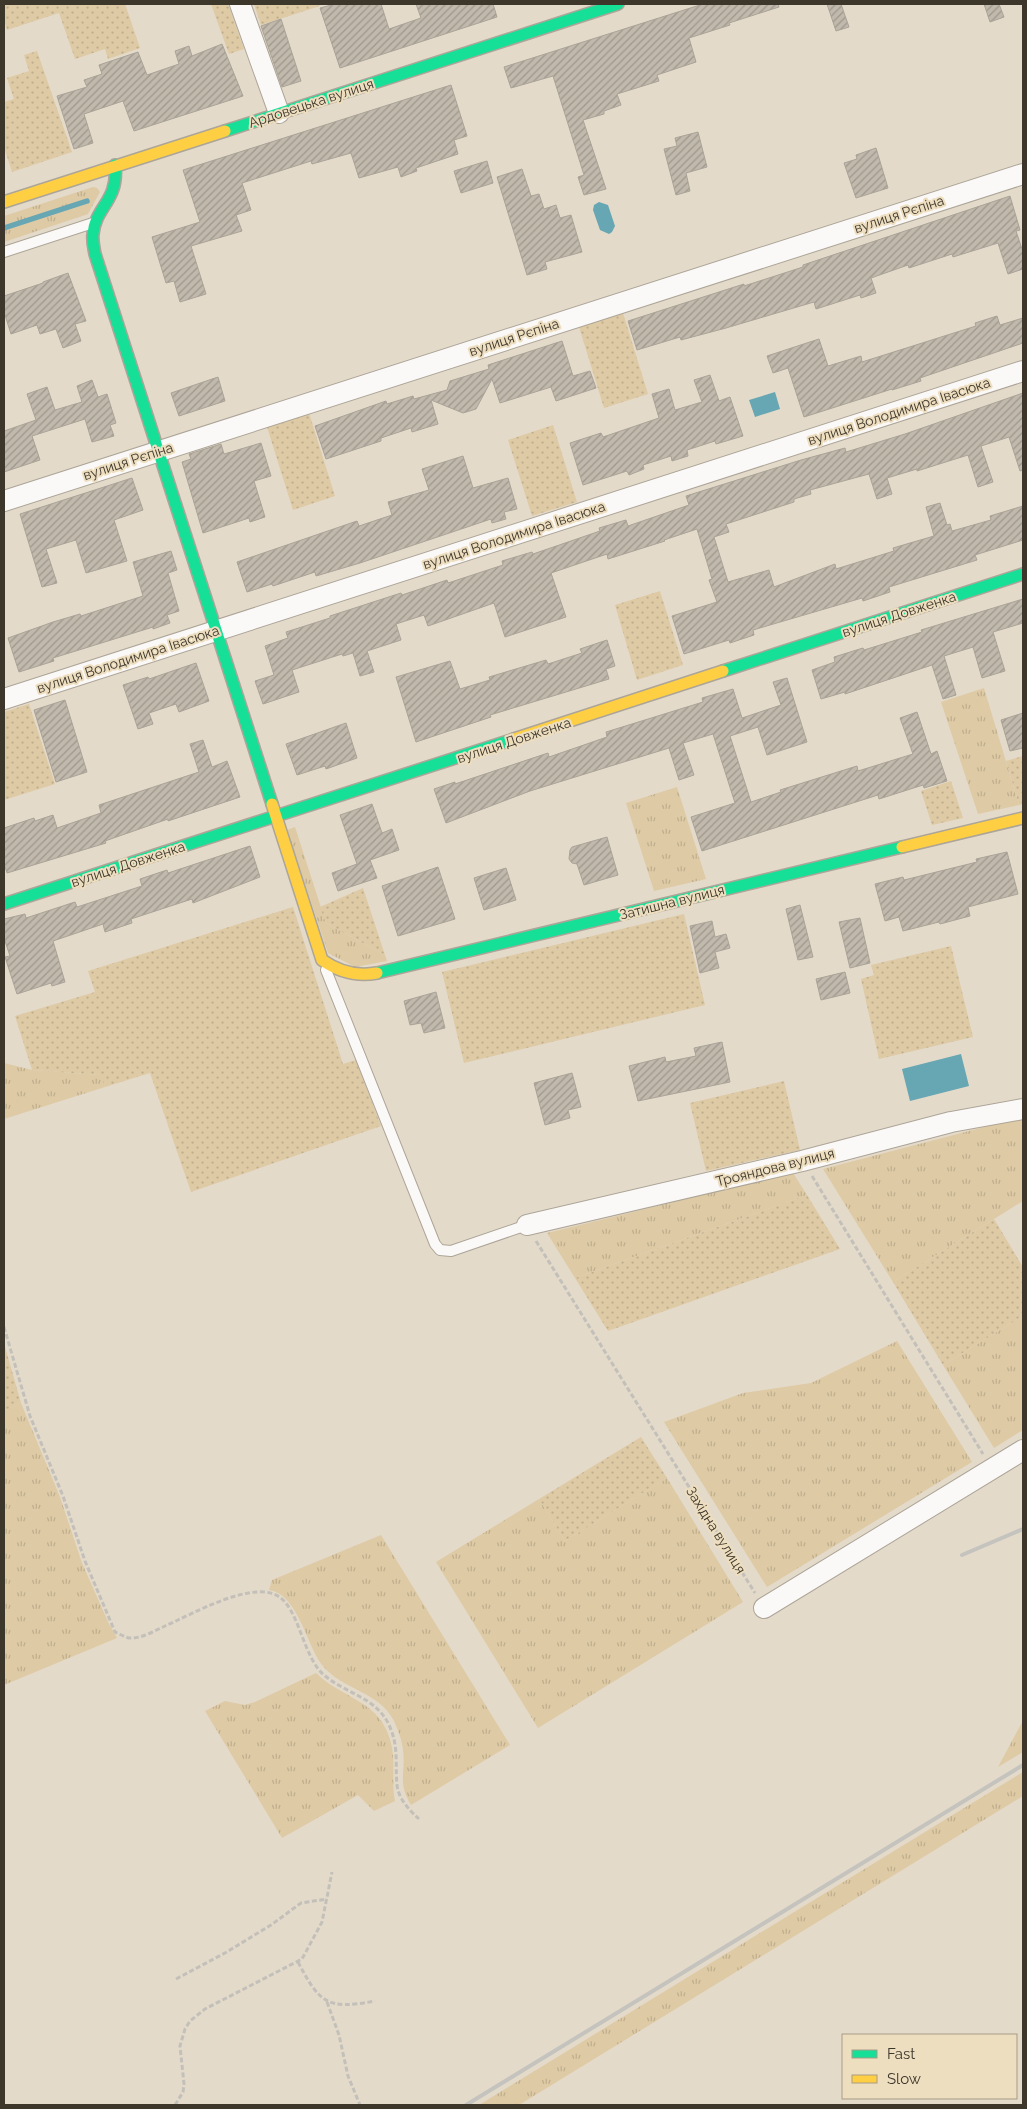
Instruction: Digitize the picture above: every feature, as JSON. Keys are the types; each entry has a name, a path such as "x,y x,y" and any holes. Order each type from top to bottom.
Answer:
{"main road":[{"name":"Ардовецька вулиця","path":"4,202 618,4"},
{"path":"115,165 117,174 112,196 93,233 95,254 322,960"},
{"name":"вулиця Довженка","path":"4,904 1023,574"},
{"name":"Затишна вулиця","path":"322,960 343,973 353,975 374,974 1023,818"}],"street":[{"path":"240,4 280,113"},
{"name":"вулиця Рєпіна","path":"4,501 1023,174"},
{"name":"вулиця Володимира Івасюка","path":"4,699 1023,371"},
{"name":"Трояндова вулиця","path":"527,1225 802,1161 951,1122 1023,1109"},
{"path":"764,1608 1023,1450"}],"lane":[{"path":"4,252 97,222"},
{"path":"322,960 435,1244 440,1250 451,1251 527,1225"}],"path":[{"path":"802,1161 992,1469"},
{"name":"Західна вулиця","path":"527,1225 764,1608"},
{"path":"4,1327 30,1416 63,1496 85,1561 116,1632 129,1638 147,1634 222,1601 246,1594 270,1593 282,1599 315,1664 324,1675 371,1702 389,1725 397,1750 397,1785 399,1795 419,1819"},
{"path":"175,2105 183,2092 184,2084 180,2046 184,2029 190,2022 215,2004 298,1962 307,1951 322,1922 332,1872"},
{"path":"176,1979 263,1930 301,1903 327,1899"},
{"path":"298,1962 314,1988 327,2002 339,2035 348,2076 360,2105"},
{"path":"327,2002 344,2006 375,2001"}],"green space":[{"path":"4,4 125,4 140,48 108,59 105,49 75,59 59,13 7,30 4,20"},
{"path":"211,4 228,4 244,49 229,54"},
{"path":"254,4 319,4 320,6 261,25"},
{"path":"37,51 72,152 12,172 4,147 4,102 14,99 7,78 29,71 24,55"},
{"path":"93,187 97,188 100,192 88,214 4,242 4,216"},
{"path":"623,313 648,394 604,408 579,327"},
{"path":"309,413 335,496 293,510 267,427"},
{"path":"553,425 577,502 532,516 508,440"},
{"path":"660,591 683,665 637,680 615,605"},
{"path":"984,688 1019,805 978,814 941,702"},
{"path":"29,704 55,784 4,800 4,712"},
{"path":"1023,756 1023,804 1019,805 1006,761"},
{"path":"951,781 963,818 932,825 921,791"},
{"path":"677,787 706,879 654,891 626,803"},
{"path":"295,827 326,923 385,955 387,961 355,967 328,953 287,830"},
{"path":"363,888 385,955 326,923 320,907"},
{"path":"293,907 343,1064 356,1060 381,1126 191,1192 150,1073 105,1087 100,1075 32,1070 15,1016 95,992 88,971"},
{"path":"684,914 705,1005 464,1063 442,972"},
{"path":"951,946 973,1037 879,1059 861,979 874,975 871,965"},
{"path":"4,1063 32,1070 101,1075 105,1087 4,1119"},
{"path":"784,1081 800,1150 706,1171 690,1103"},
{"path":"1023,1117 1023,1201 893,1282 823,1169"},
{"path":"793,1173 807,1195 575,1278 547,1233"},
{"path":"807,1195 840,1249 608,1331 575,1278"},
{"path":"994,1219 1023,1267 1023,1316 943,1365 893,1282"},
{"path":"1023,1316 1023,1430 994,1448 943,1365"},
{"path":"897,1341 972,1462 767,1587 664,1422 743,1393 811,1383"},
{"path":"4,1343 21,1403 4,1411"},
{"path":"21,1403 60,1497 82,1563 117,1638 4,1685 4,1411"},
{"path":"641,1437 667,1478 565,1541 539,1499"},
{"path":"667,1478 743,1602 538,1728 436,1562 539,1499 565,1541"},
{"path":"381,1535 510,1745 411,1805 404,1790 402,1743 394,1721 379,1703 340,1680 322,1665 287,1600 269,1590 272,1580"},
{"path":"316,1673 326,1682 370,1709 386,1729 392,1750 395,1801 374,1811 358,1795 282,1838 205,1711 225,1701 245,1705 255,1702"},
{"path":"1023,1721 1023,1752 998,1767 1020,1726"},
{"path":"1023,1772 1023,1796 519,2105 479,2105"}],"water":[{"path":"599,202 608,205 615,226 609,234 600,230 593,210 594,205"},
{"path":"775,392 780,409 755,417 749,400"},
{"path":"961,1054 969,1086 910,1101 902,1069"}],"building":[{"path":"335,4 381,4 389,29 421,18 416,4 493,4 497,17 340,68 320,8"},
{"path":"703,4 778,4 779,7 689,38 696,62 657,75 659,81 617,94 621,105 604,111 604,114 583,120 606,189 584,195 578,177 584,175 553,76 511,88 504,67"},
{"path":"827,4 841,4 849,27 836,31"},
{"path":"984,4 999,4 1004,17 990,22"},
{"path":"281,19 301,81 282,87 261,26"},
{"path":"222,44 243,96 134,131 123,101 84,114 93,143 74,149 57,96 87,87 84,80 102,74 99,65 138,52 147,75 179,64 175,51 189,46 192,56"},
{"path":"451,85 467,136 454,140 458,154 416,168 417,171 401,177 398,167 359,178 351,153 312,164 311,161 242,183 251,210 236,215 242,231 191,246 206,294 180,302 174,281 166,283 152,237 200,222 183,170"},
{"path":"698,132 707,167 686,173 690,191 676,195 664,149 677,146 675,138"},
{"path":"876,148 888,188 856,198 844,163 857,159 856,155"},
{"path":"487,161 493,183 461,193 454,171"},
{"path":"522,169 531,196 539,194 544,209 556,205 560,218 571,215 582,252 545,262 547,269 527,275 497,177"},
{"path":"1010,196 1020,230 1016,231 1023,252 1023,269 1008,274 998,243 953,257 952,254 909,268 908,265 871,278 876,293 861,298 860,295 816,309 814,302 726,328 681,340 680,337 637,350 628,321 803,267 803,265"},
{"path":"68,273 86,321 75,324 81,341 63,348 56,329 40,334 37,325 11,334 4,312 4,296"},
{"path":"997,316 1000,325 1023,318 1023,343 920,378 921,381 804,417 788,368 773,373 767,356 819,339 828,366 861,356 862,362 976,326 975,323"},
{"path":"562,341 573,376 590,371 596,388 556,401 551,387 500,403 492,379 476,409 463,413 431,400 438,424 412,432 411,428 381,438 381,441 326,459 315,426 386,401 387,404 413,396 414,399 447,390 450,381 489,369 488,365"},
{"path":"710,375 719,401 730,397 743,436 716,444 715,441 687,450 688,456 672,461 671,456 643,465 644,469 629,475 627,471 583,485 570,443 601,433 603,437 659,418 652,394 669,389 675,410 702,402 694,380"},
{"path":"218,377 225,401 179,416 171,393"},
{"path":"92,380 98,397 107,394 116,423 110,425 114,436 92,442 85,419 32,436 40,460 4,472 4,431 36,420 27,394 47,387 55,410 82,402 77,386"},
{"path":"1023,393 1023,470 1020,471 1009,437 981,446 993,482 978,487 968,455 887,478 892,494 877,499 869,474 810,490 811,494 794,499 794,502 726,524 729,532 714,537 728,582 769,570 774,587 835,564 836,569 894,551 893,548 934,536 926,507 940,503 947,525 950,524 952,531 991,520 990,516 1023,506 1023,540 975,555 977,560 889,587 890,592 863,601 862,598 753,630 754,635 730,643 729,640 684,654 672,616 717,602 709,580 712,579 697,529 608,559 607,554 551,573 566,617 505,637 494,603 428,626 424,615 396,624 401,640 367,651 374,672 360,676 353,653 343,656 342,654 292,670 299,692 263,704 255,681 274,675 265,646 288,638 286,632 401,593 402,595 447,580 448,583 503,565 502,561 532,552 533,554 600,531 599,528 626,520 628,526 689,505 686,496 801,460 845,448 846,452 905,434"},
{"path":"261,443 271,476 254,481 265,517 250,522 249,518 203,533 182,462 191,459 189,454 221,444 224,454"},
{"path":"463,456 473,488 508,478 517,509 504,512 506,519 492,523 491,519 360,563 316,576 315,572 273,586 272,584 247,592 237,562 357,521 359,526 392,515 388,502 429,490 422,469"},
{"path":"132,478 143,510 114,520 127,561 86,573 76,540 46,549 57,583 42,587 20,514"},
{"path":"171,551 177,570 168,573 179,611 167,615 170,623 53,658 54,661 19,672 8,638 53,622 80,614 81,616 143,596 133,562"},
{"path":"1023,599 1023,623 993,632 1005,671 982,678 973,647 944,656 956,695 943,699 932,665 845,694 845,692 821,699 812,670 835,662 834,657 863,648 864,650 922,632 921,630"},
{"path":"607,640 615,666 606,669 609,679 490,715 491,717 416,742 396,677 450,661 460,689 490,680 489,677 546,660 548,664 582,653 580,649"},
{"path":"196,663 209,701 179,712 176,704 149,713 153,724 138,729 123,685 148,677 149,679"},
{"path":"787,678 807,742 767,755 758,727 730,736 751,802 781,792 780,790 857,766 858,771 913,754 900,718 917,712 931,754 937,751 947,781 924,788 923,785 879,799 878,795 702,851 691,817 735,803 713,734 683,743 694,775 679,780 669,748 530,791 446,823 434,789 455,782 455,784 548,753 549,757 607,737 606,732 703,702 702,698 733,689 742,718 781,705 773,682"},
{"path":"65,700 87,772 56,782 34,710"},
{"path":"1023,713 1023,748 1010,751 1001,720"},
{"path":"346,723 357,758 326,769 325,766 297,775 286,744"},
{"path":"203,740 212,767 227,761 240,797 168,821 168,819 105,841 106,843 7,873 4,864 4,828 34,818 35,821 53,815 57,828 101,813 99,805 199,772 190,744"},
{"path":"372,804 382,833 392,829 399,850 370,860 377,878 338,891 332,873 357,864 340,815"},
{"path":"607,837 618,875 584,885 577,864 572,863 569,859 570,850 572,847"},
{"path":"250,846 260,877 193,903 192,899 131,919 132,923 105,932 103,924 53,941 65,982 52,986 51,983 17,994 5,957 10,956 4,938 4,919 25,914 26,918 75,902 77,907 142,886 140,879 167,870 168,873"},
{"path":"1007,852 1018,894 968,907 970,916 940,924 939,922 903,931 899,917 885,921 875,884 903,877 904,880 977,862 976,859"},
{"path":"438,867 455,919 398,936 382,886"},
{"path":"506,868 516,900 484,910 474,878"},
{"path":"800,905 813,957 798,960 786,909"},
{"path":"860,918 870,963 850,968 839,922"},
{"path":"712,921 715,937 726,934 730,948 715,952 719,968 700,973 690,926"},
{"path":"845,972 850,993 821,1000 816,979"},
{"path":"436,992 445,1028 424,1033 421,1023 410,1025 404,1001"},
{"path":"722,1042 730,1082 638,1101 629,1066 665,1057 666,1062 696,1056 694,1048"},
{"path":"572,1073 581,1107 568,1110 570,1118 545,1125 534,1083"}],"waterway":[{"path":"4,228 87,201"}],"railway":[{"path":"962,1555 1023,1529"},
{"path":"466,2105 1023,1765"}],"traffic: fast":[{"path":"225,131 618,4"},
{"path":"115,165 114,187 95,225 93,234 95,254 272,804"},
{"path":"723,671 1023,574"},
{"path":"4,904 514,739"},
{"path":"377,973 902,847"}],"traffic: slow":[{"path":"4,202 225,131"},
{"path":"514,739 723,671"},
{"path":"272,804 322,960 335,968 355,974 377,973"},
{"path":"902,847 1023,818"}]}
